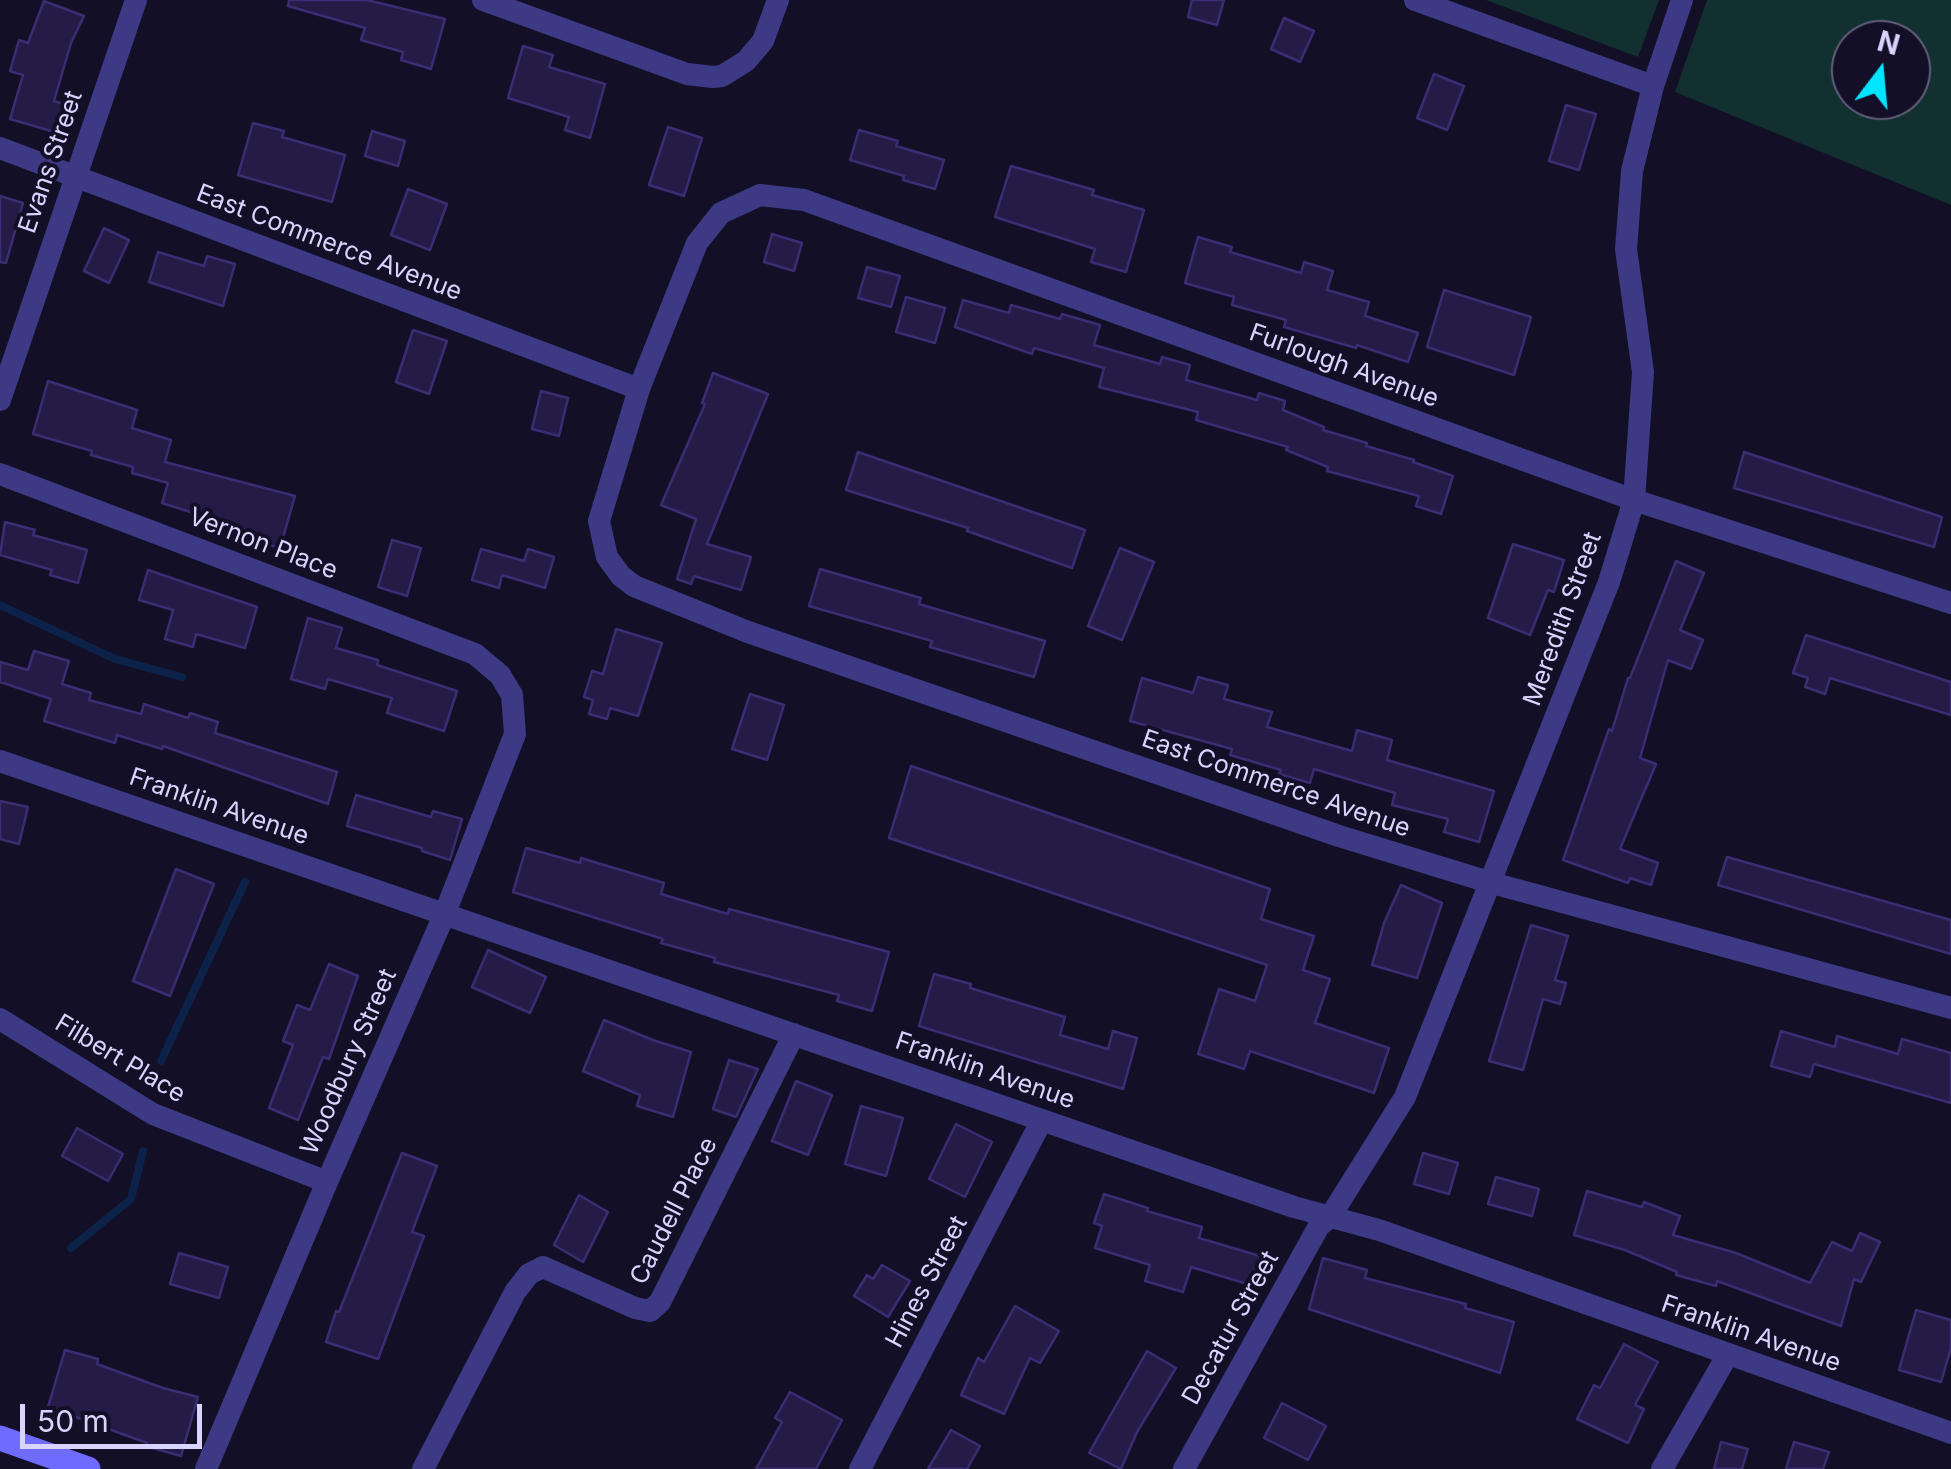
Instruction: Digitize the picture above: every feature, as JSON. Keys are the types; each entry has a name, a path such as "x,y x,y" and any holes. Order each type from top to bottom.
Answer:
{"main road":[{"path":"0,1438 88,1469"}],"street":[{"name":"Evans Street","path":"0,400 136,0"},
{"path":"483,0 688,74 722,76 746,61 763,41 778,0"},
{"path":"1416,0 1653,86"},
{"name":"Meredith Street","path":"1330,1216 1405,1097 1609,582 1634,500 1643,372 1626,249 1632,171 1653,86 1682,0"},
{"name":"East Commerce Avenue","path":"0,148 639,389 598,521 607,558 634,586 748,632 1338,836 1951,1008"},
{"name":"Furlough Avenue","path":"639,389 697,243 720,213 760,195 804,200 1634,500 1951,603"},
{"name":"Vernon Place","path":"0,474 475,654 500,675"},
{"name":"Woodbury Street","path":"206,1469 326,1182 445,913 516,734 512,695 500,675"},
{"name":"Franklin Avenue","path":"0,761 1294,1207 1380,1230 1951,1433"},
{"name":"Filbert Place","path":"0,1018 154,1114 326,1182"},
{"name":"Caudell Place","path":"423,1469 529,1274 543,1268 634,1308 650,1311 660,1302 794,1034"},
{"name":"Hines Street","path":"860,1469 1042,1120"},
{"name":"Decatur Street","path":"1184,1469 1319,1226 1330,1216"},
{"path":"1662,1469 1727,1356"}],"green space":[{"path":"1486,0 1659,0 1638,57"},
{"path":"1707,0 1951,0 1951,205 1675,92"}],"building":[{"path":"289,0 367,0 445,19 431,69 401,60 403,52 361,40 365,28 288,6"},
{"path":"1192,0 1224,0 1217,25 1188,17"},
{"path":"44,1 84,16 71,43 54,101 67,105 58,133 10,119 23,75 10,71 19,40 28,43"},
{"path":"1284,18 1314,31 1300,62 1271,49"},
{"path":"523,46 553,55 549,67 605,84 590,138 565,130 569,117 508,98"},
{"path":"1434,74 1464,86 1447,130 1417,118"},
{"path":"1566,105 1596,114 1579,170 1549,161"},
{"path":"253,123 284,131 282,137 345,155 332,202 238,175"},
{"path":"668,127 702,138 684,196 649,185"},
{"path":"859,130 944,160 935,189 850,160"},
{"path":"372,131 405,141 398,166 365,156"},
{"path":"1011,166 1094,190 1092,195 1144,210 1126,272 1091,262 1095,249 995,217"},
{"path":"408,189 447,204 430,250 391,235"},
{"path":"0,196 23,203 6,263 0,262"},
{"path":"104,228 129,240 109,283 84,271"},
{"path":"772,234 802,243 794,271 764,262"},
{"path":"1198,237 1232,247 1230,252 1301,273 1304,262 1333,271 1327,290 1369,302 1365,316 1418,333 1408,362 1284,327 1286,320 1232,305 1234,297 1185,283"},
{"path":"158,252 204,266 207,256 235,264 223,306 149,282"},
{"path":"867,267 900,276 891,307 858,298"},
{"path":"1444,290 1531,317 1514,375 1427,347"},
{"path":"906,297 945,308 935,343 896,332"},
{"path":"963,300 1009,313 1011,305 1100,325 1094,345 1160,364 1162,357 1190,365 1186,380 1257,400 1259,393 1285,401 1283,410 1324,427 1323,430 1453,476 1441,514 1416,506 1419,496 1327,471 1328,467 1286,450 1288,447 1196,420 1198,412 1099,387 1104,368 1034,348 1032,354 955,327"},
{"path":"413,330 447,341 429,394 396,382"},
{"path":"713,373 768,394 707,544 751,557 741,590 694,576 691,584 677,579 696,519 661,505 705,404 702,403"},
{"path":"48,381 137,410 132,428 171,440 165,462 295,496 280,548 248,539 250,531 162,503 168,483 132,473 133,467 91,455 92,451 33,434"},
{"path":"541,391 568,398 559,436 532,429"},
{"path":"858,452 1085,530 1072,568 967,531 968,528 846,490"},
{"path":"1744,452 1942,517 1934,547 1734,488"},
{"path":"5,522 35,530 33,535 87,550 78,583 50,575 52,570 0,555"},
{"path":"392,540 421,548 407,596 378,587"},
{"path":"1513,544 1564,560 1554,592 1548,590 1530,635 1488,618"},
{"path":"1120,548 1154,562 1122,640 1088,626"},
{"path":"481,549 524,561 528,549 554,557 545,588 502,575 499,588 472,580"},
{"path":"1676,561 1704,573 1680,630 1703,640 1691,669 1668,660 1640,758 1656,764 1620,849 1658,863 1651,885 1630,878 1628,883 1563,860 1628,678"},
{"path":"820,569 921,598 919,604 1045,641 1034,677 930,647 932,641 809,606"},
{"path":"148,570 257,607 245,648 196,634 193,647 165,639 173,610 139,600"},
{"path":"308,618 342,628 336,648 457,691 444,731 387,713 392,698 328,679 325,689 291,679"},
{"path":"616,629 662,643 638,716 610,708 607,719 589,714 593,700 584,697 592,671 603,674"},
{"path":"1806,635 1951,682 1951,715 1830,678 1825,694 1805,687 1808,678 1793,673"},
{"path":"34,651 69,661 62,684 91,693 89,700 141,714 144,704 188,718 190,713 218,722 215,733 337,772 328,804 163,746 162,749 117,735 115,743 44,721 51,699 0,682 0,662 28,670"},
{"path":"1198,677 1228,685 1224,699 1272,712 1267,727 1352,751 1357,730 1392,740 1387,760 1494,791 1479,842 1444,832 1448,819 1392,805 1395,793 1314,769 1310,783 1230,755 1232,749 1130,721 1142,678 1193,693"},
{"path":"750,694 784,705 767,760 732,749"},
{"path":"911,766 1270,889 1261,919 1314,936 1303,970 1330,979 1315,1023 1389,1048 1374,1093 1250,1051 1244,1069 1198,1054 1219,989 1255,1001 1267,965 889,838"},
{"path":"356,795 431,817 433,811 462,819 450,860 347,826"},
{"path":"0,801 28,807 19,844 0,839"},
{"path":"526,848 580,863 581,858 664,883 661,894 728,914 729,909 889,952 872,1011 837,1001 839,995 714,962 715,958 661,943 663,939 513,892"},
{"path":"1727,857 1951,920 1951,954 1718,885"},
{"path":"176,869 214,884 170,996 133,981"},
{"path":"1401,885 1442,903 1417,978 1372,965 1384,923"},
{"path":"1531,925 1568,936 1555,980 1566,983 1560,1004 1543,999 1523,1070 1489,1061"},
{"path":"488,950 546,977 530,1013 472,987"},
{"path":"329,964 358,976 329,1059 323,1057 298,1120 269,1108 293,1045 283,1041 297,1005 310,1010"},
{"path":"934,974 1065,1017 1060,1035 1108,1049 1113,1031 1137,1038 1123,1089 919,1026"},
{"path":"604,1020 691,1052 673,1117 637,1106 640,1095 583,1071"},
{"path":"1781,1031 1835,1047 1837,1036 1898,1054 1902,1039 1951,1053 1951,1103 1814,1064 1810,1077 1771,1066"},
{"path":"729,1060 758,1069 736,1117 713,1109"},
{"path":"796,1081 832,1095 808,1155 772,1141"},
{"path":"861,1106 903,1118 886,1176 845,1164"},
{"path":"956,1124 992,1142 965,1197 929,1179"},
{"path":"77,1128 123,1154 108,1181 62,1156"},
{"path":"402,1153 437,1166 412,1232 424,1236 378,1359 326,1342"},
{"path":"1423,1153 1458,1163 1449,1194 1414,1184"},
{"path":"1496,1177 1539,1189 1532,1216 1488,1204"},
{"path":"1587,1191 1642,1207 1644,1202 1680,1216 1673,1235 1736,1253 1810,1283 1832,1242 1852,1251 1860,1233 1880,1242 1861,1282 1854,1279 1841,1326 1717,1281 1716,1286 1676,1275 1677,1272 1625,1250 1574,1235"},
{"path":"1104,1194 1202,1227 1199,1238 1260,1256 1251,1285 1191,1267 1183,1292 1145,1281 1150,1265 1095,1248 1102,1226 1094,1223"},
{"path":"579,1195 608,1212 583,1262 554,1245"},
{"path":"179,1253 228,1267 219,1298 170,1284"},
{"path":"1323,1258 1367,1270 1365,1278 1466,1304 1465,1308 1514,1322 1500,1373 1309,1309"},
{"path":"882,1265 910,1281 888,1317 854,1296 867,1275 873,1279"},
{"path":"1015,1306 1059,1331 1040,1363 1030,1358 1004,1414 961,1395 978,1358 984,1362"},
{"path":"1916,1310 1951,1320 1951,1348 1941,1382 1899,1370"},
{"path":"1624,1344 1658,1362 1635,1405 1644,1409 1628,1443 1577,1419 1594,1385 1600,1388"},
{"path":"65,1350 98,1359 97,1364 163,1388 198,1397 181,1456 48,1407"},
{"path":"1147,1351 1176,1368 1137,1432 1121,1469 1089,1453"},
{"path":"790,1392 842,1420 816,1469 756,1469 782,1422 775,1418"},
{"path":"1282,1403 1326,1426 1308,1460 1264,1438"},
{"path":"951,1430 980,1446 967,1469 928,1469"},
{"path":"1721,1442 1748,1449 1742,1469 1714,1469"},
{"path":"1794,1442 1829,1452 1823,1469 1786,1469"}],"waterway":[{"path":"0,605 115,659 182,677"},
{"path":"161,1061 245,882"},
{"path":"71,1248 131,1199 143,1151"}]}
